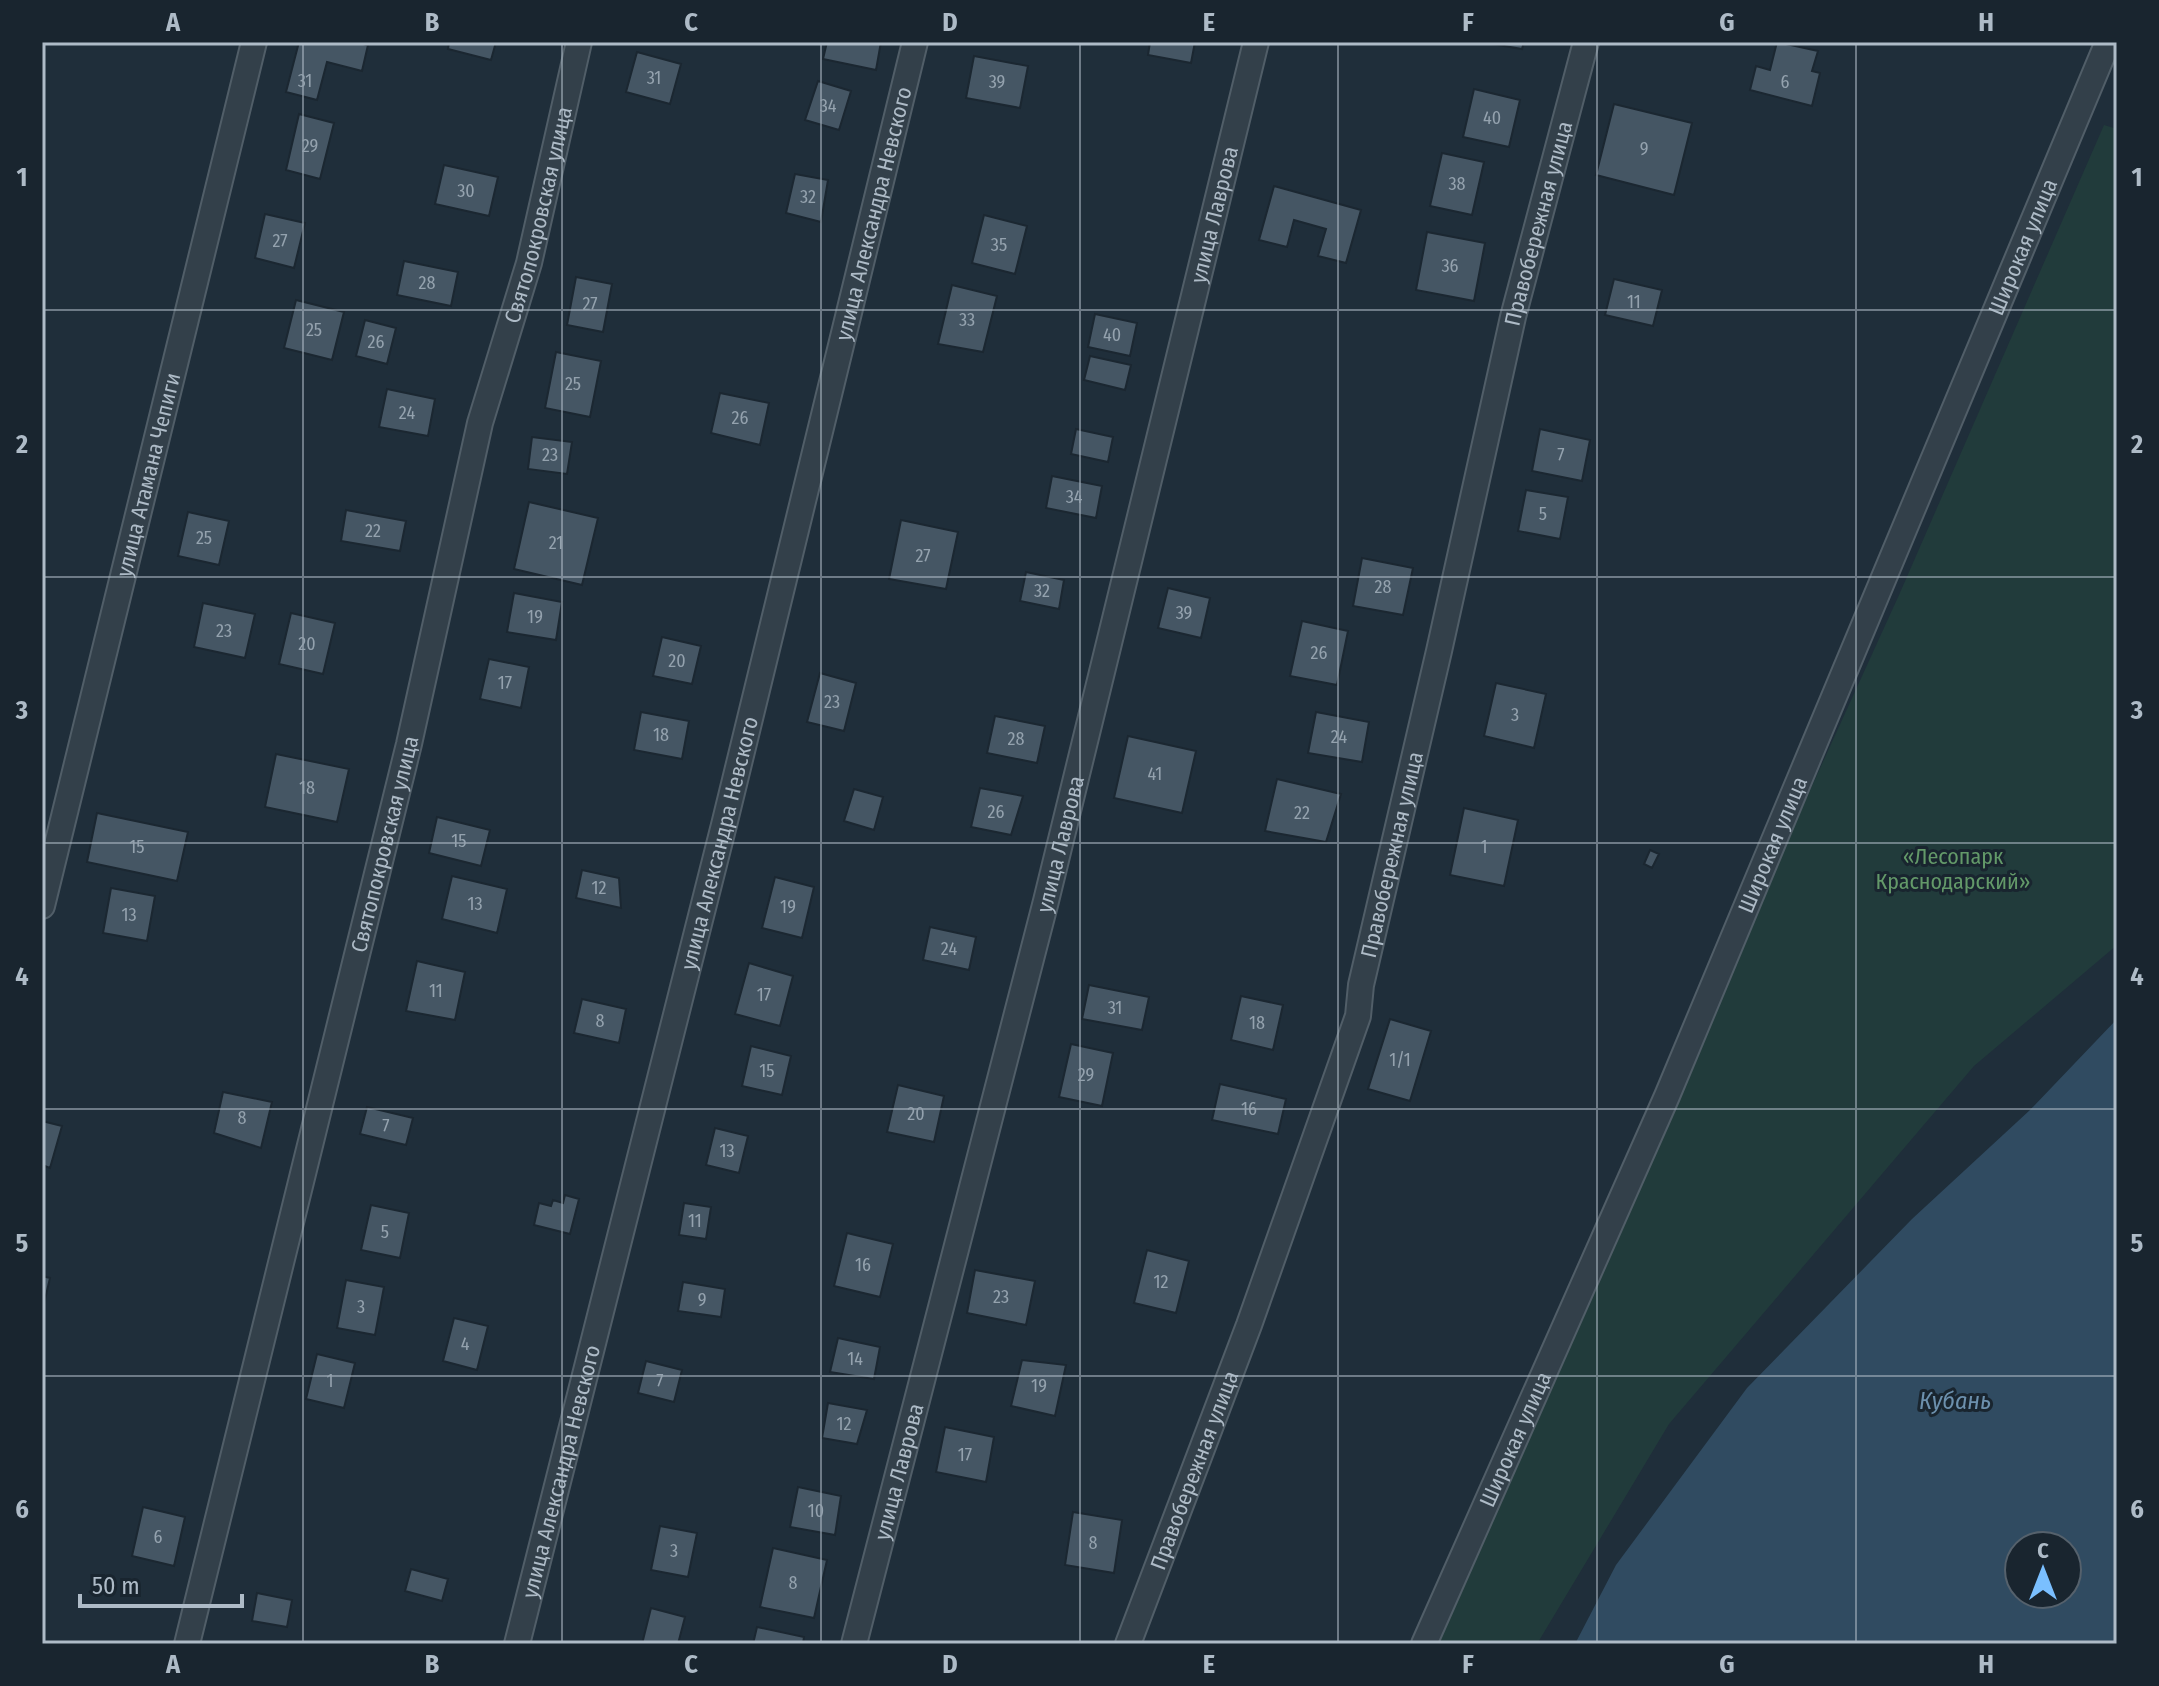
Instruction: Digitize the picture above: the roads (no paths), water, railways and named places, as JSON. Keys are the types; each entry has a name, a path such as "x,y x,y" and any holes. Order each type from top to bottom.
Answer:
{"street":[{"name":"улица Атамана Чепиги","path":"42,906 254,42"},
{"name":"Святопокровская улица","path":"187,1644 409,744 480,423 529,263 579,42"},
{"name":"улица Александра Невского","path":"517,1644 725,821 915,42"},
{"name":"улица Лаврова","path":"854,1644 1046,901 1256,42"},
{"name":"Правобережная улица","path":"1128,1644 1249,1325 1358,1016 1361,985 1513,317 1586,42"},
{"name":"Широкая улица","path":"1424,1644 1667,1096 2108,42"}],"water":[{"name":"Кубань","path":"2117,1019 2117,1644 1575,1644 1616,1565 1747,1388 1912,1219 2030,1110"}],"park label":[{"name":"«Лесопарк Краснодарский»","path":"1953,868"}]}
